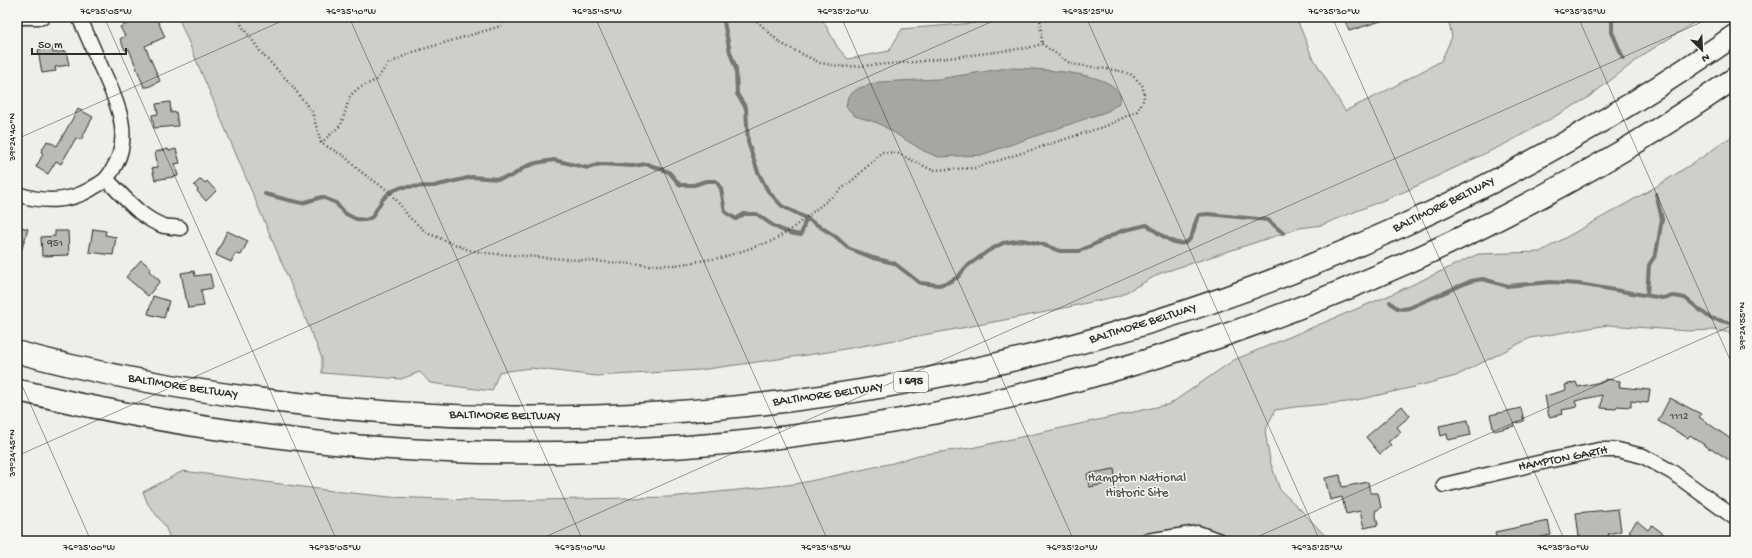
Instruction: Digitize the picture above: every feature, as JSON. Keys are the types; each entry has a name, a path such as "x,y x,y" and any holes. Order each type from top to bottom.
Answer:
{"highway":[{"name":"BALTIMORE BELTWAY","path":"17,352 123,377 213,393 386,413 451,416 611,416 718,409 809,399 897,385 1005,363 1168,318 1264,284 1356,247 1451,204 1534,161 1613,116 1688,68 1735,35"},
{"path":"17,390 113,411 212,428 325,443 450,451 535,453 652,449 721,444 815,434 905,419 1016,396 1092,377 1177,352 1276,317 1371,279 1467,235 1550,192 1631,146 1735,78"}],"street":[{"path":"17,17 43,17"},
{"path":"17,194 29,198 48,201 70,198 88,191 106,179 118,160 123,138 121,120 116,101 79,17"},
{"path":"106,179 153,222 164,226 180,228"},
{"name":"HAMPTON GARTH","path":"1444,485 1599,450 1618,450 1643,456 1672,472 1735,518"},
{"path":"1148,541 1198,533 1220,541"}],"path":[{"path":"238,17 242,26 263,56 290,83 312,112 322,143 344,156 361,172 390,192 409,217 426,233 469,250 485,253 646,265 676,265 724,257 772,241 790,231 854,179 882,152 898,153 932,170 975,168 1106,126 1137,110 1144,99 1143,86 1132,75 1121,71 1071,64 1042,44 1027,48 915,62 845,67 820,63 780,43 753,17"},
{"path":"322,143 341,125 350,96 357,90 376,80 388,64 410,53 501,26 510,17"},
{"path":"1040,17 1042,44"}],"green space":[{"path":"178,17 821,17 838,48 848,59 889,51 902,29 975,23 983,17 1296,17 1311,54 1345,111 1441,61 1452,37 1448,17 1703,17 1646,53 1586,99 1507,143 1406,191 1322,225 1300,228 1161,273 1119,296 1041,313 828,352 700,370 597,376 531,368 499,372 492,391 430,383 420,372 401,379 322,373 322,358"},
{"name":"Hampton National Historic Site","path":"1735,134 1735,334 1716,330 1688,331 1608,325 1530,338 1456,376 1414,387 1348,402 1275,410 1265,431 1270,461 1280,490 1330,541 171,541 165,526 148,504 143,492 183,471 390,497 498,501 670,497 796,484 893,463 918,455 971,448 1170,404 1234,360 1390,295 1478,254 1540,252 1654,188"}],"shaded area":[{"path":"1007,68 1046,70 1091,77 1111,85 1121,98 1118,104 1108,111 981,155 938,157 924,151 878,123 855,116 846,107 848,96 859,88 879,82 938,79"}],"building":[{"path":"142,17 156,17 165,37 145,46 160,81 148,87 144,87 129,49 125,50 120,39 125,36 120,27"},
{"path":"1344,17 1386,17 1387,19 1349,31"},
{"path":"52,47 53,53 66,51 69,65 55,67 56,71 42,73 38,50"},
{"path":"170,102 171,113 176,112 178,126 154,128 152,115 158,114 156,104"},
{"path":"78,109 93,117 81,140 76,138 61,164 56,161 48,174 36,167 43,154 41,152 47,141 57,146"},
{"path":"168,149 169,151 176,149 180,163 175,164 178,176 155,180 152,168 158,167 155,152"},
{"path":"201,179 205,183 207,181 216,191 206,201 194,185"},
{"path":"17,226 28,229 19,258 17,258"},
{"path":"93,229 106,231 105,235 116,237 113,255 89,252"},
{"path":"55,231 68,231 69,255 42,256 41,237 55,236"},
{"path":"227,231 248,241 241,255 235,254 231,262 216,255"},
{"path":"141,260 151,268 149,271 160,281 148,296 126,277"},
{"path":"194,271 195,276 210,274 213,288 201,290 204,306 188,308 181,273"},
{"path":"153,296 169,301 164,318 148,314"},
{"path":"1605,379 1620,381 1619,387 1650,390 1648,403 1631,401 1631,407 1617,406 1616,409 1601,408 1602,395 1575,401 1577,407 1562,410 1563,414 1549,417 1545,396 1566,390 1565,385 1576,382 1578,387 1605,381"},
{"path":"1670,398 1701,414 1699,417 1735,442 1735,464 1690,435 1688,438 1658,421"},
{"path":"1402,406 1410,416 1397,427 1401,432 1388,442 1391,445 1380,454 1366,437"},
{"path":"1521,408 1524,421 1513,424 1514,426 1494,431 1490,415"},
{"path":"1468,420 1471,435 1448,440 1447,434 1441,436 1439,426"},
{"path":"1114,469 1116,482 1089,487 1087,474"},
{"path":"1340,475 1342,487 1368,482 1370,493 1378,493 1381,508 1375,511 1378,525 1364,528 1360,511 1346,514 1342,497 1330,500 1325,478"},
{"path":"1618,509 1621,531 1608,534 1609,539 1582,541 1581,536 1579,537 1576,513"},
{"path":"1548,521 1551,535 1541,537 1542,541 1497,541 1495,532"},
{"path":"1637,521 1648,530 1652,525 1673,541 1642,541 1629,531"}],"waterway":[{"path":"723,17 730,52 736,69 737,94 746,108 748,142 758,172 768,191 782,206 808,219"},
{"path":"1612,17 1612,32 1623,58"},
{"path":"265,194 302,203 322,197 336,203 344,213 356,219 366,220 372,217 382,200 390,192 402,187 434,186 472,177 498,179 512,176 525,167 536,163 554,160 588,168 600,164 632,166 647,164 669,172 680,185 694,185 706,181 716,181 721,189 725,212 736,219 744,214 757,214 778,228 801,235 806,218 835,236 848,248 873,258 894,263 920,283 939,285 958,277 966,267 988,251 1003,243 1022,240 1041,244 1060,251 1079,251 1121,231 1147,225 1164,237 1177,243 1183,243 1188,241 1192,235 1199,215 1208,214 1268,220 1283,233"},
{"path":"1647,295 1649,265 1656,254 1662,219 1656,194"},
{"path":"1390,302 1398,308 1409,308 1471,281 1483,279 1507,286 1551,282 1579,284 1662,298 1674,296 1685,298 1710,318 1735,324"}]}
